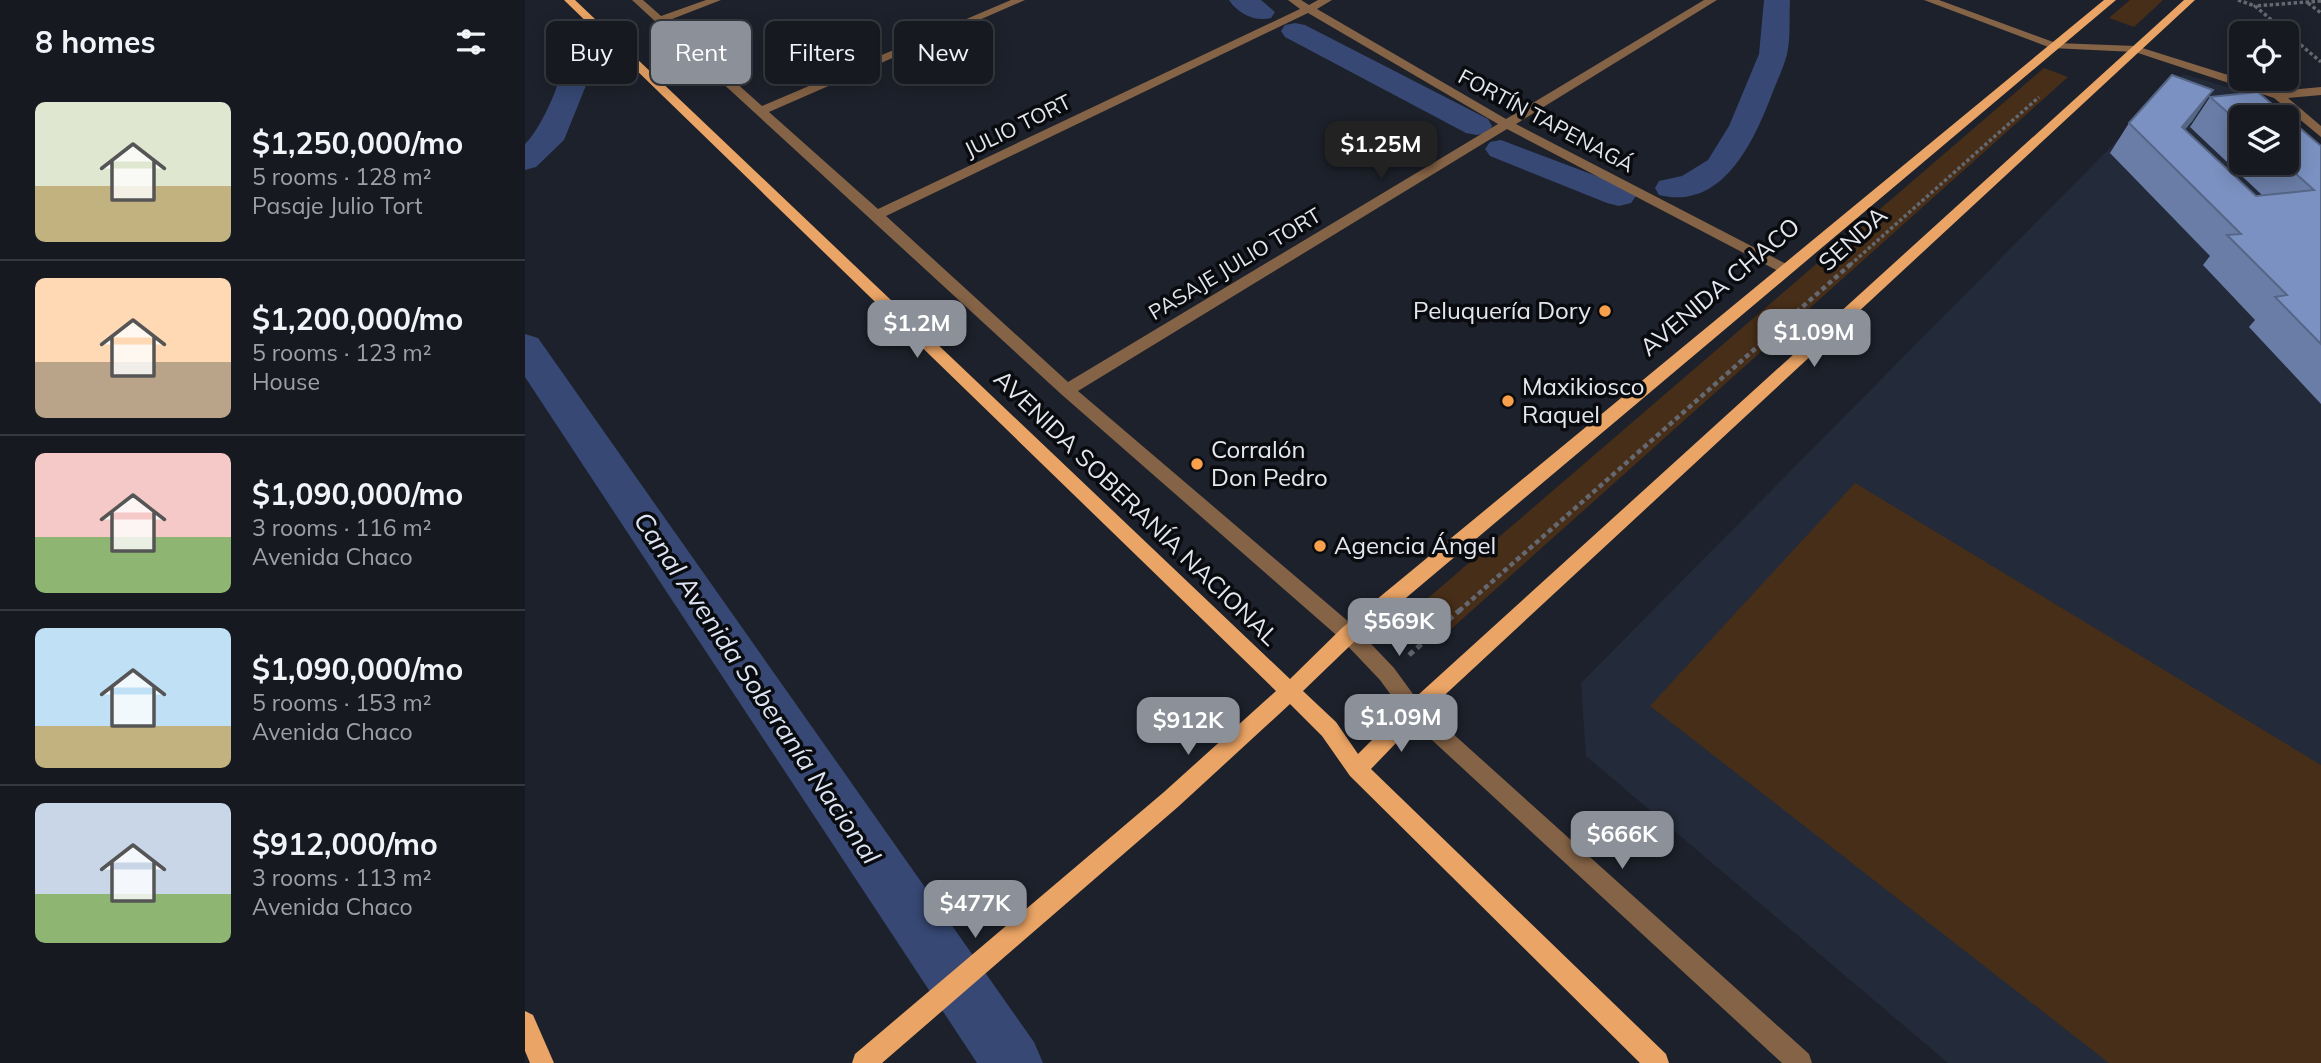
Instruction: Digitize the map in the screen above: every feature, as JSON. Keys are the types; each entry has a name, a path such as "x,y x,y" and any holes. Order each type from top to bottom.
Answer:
{"main road":[{"name":"AVENIDA SOBERANÍA NACIONAL","path":"569,0 1329,729 1357,769 1657,1063"},
{"name":"AVENIDA CHACO","path":"864,1062 1112,853 1290,693 1349,634 2111,0"},
{"path":"1357,769 1414,711 2190,0"},
{"path":"525,1023 542,1063"}],"street":[{"name":"AVENIDA SOBERANÍA NACIONAL","path":"637,0 1067,390 1349,634 1387,674 1414,711 1800,1063"},
{"path":"659,20 716,0"},
{"path":"761,111 1020,0"},
{"name":"FORTÍN TAPENAGÁ","path":"1293,0 1508,125 1785,269"},
{"name":"JULIO TORT","path":"877,215 1328,0"},
{"name":"PASAJE JULIO TORT","path":"1067,390 1712,0"},
{"path":"1929,0 2056,46 2136,49 2278,95 2321,91"},
{"path":"2278,95 2321,133"}],"path":[{"path":"2238,0 2255,6 2321,62"},
{"path":"2255,6 2321,1"},
{"path":"2308,2 2321,13"},
{"name":"SENDA","path":"1329,729 1387,674 2049,89"}],"shaded area":[{"path":"2130,0 2163,0 2134,27 2109,18"},
{"path":"2044,68 2068,77 1450,630 1420,605"},
{"path":"2183,74 2229,87 2229,91 2241,91 2257,105 2229,105 2229,175 2299,175 2299,162 2321,162 2321,1063 1948,1063 1586,756 1581,683"},
{"path":"1855,483 2321,765 2321,1063 2109,1063 1650,706"}],"building":[{"path":"2172,75 2213,90 2182,127 2229,171 2229,175 2233,175 2256,196 2314,190 2297,175 2299,127 2321,146 2321,344 2275,297 2287,295 2227,235 2241,234 2129,123"},
{"path":"2258,92 2273,105 2229,105 2229,114 2210,97"}],"waterway":[{"path":"1242,0 1261,12"},
{"path":"1671,188 1692,184 1720,166 1744,126 1773,54 1777,0"},
{"path":"1295,31 1477,126"},
{"path":"525,160 548,140 571,84"},
{"path":"1501,149 1619,196"},
{"name":"Canal Avenida Soberanía Nacional","path":"525,347 1013,1063"}],"place":[{"name":"Peluquería Dory","path":"1605,311"},
{"name":"Maxikiosco Raquel","path":"1508,401"},
{"name":"Corralón Don Pedro","path":"1197,464"},
{"name":"Agencia Ángel","path":"1320,546"}]}
